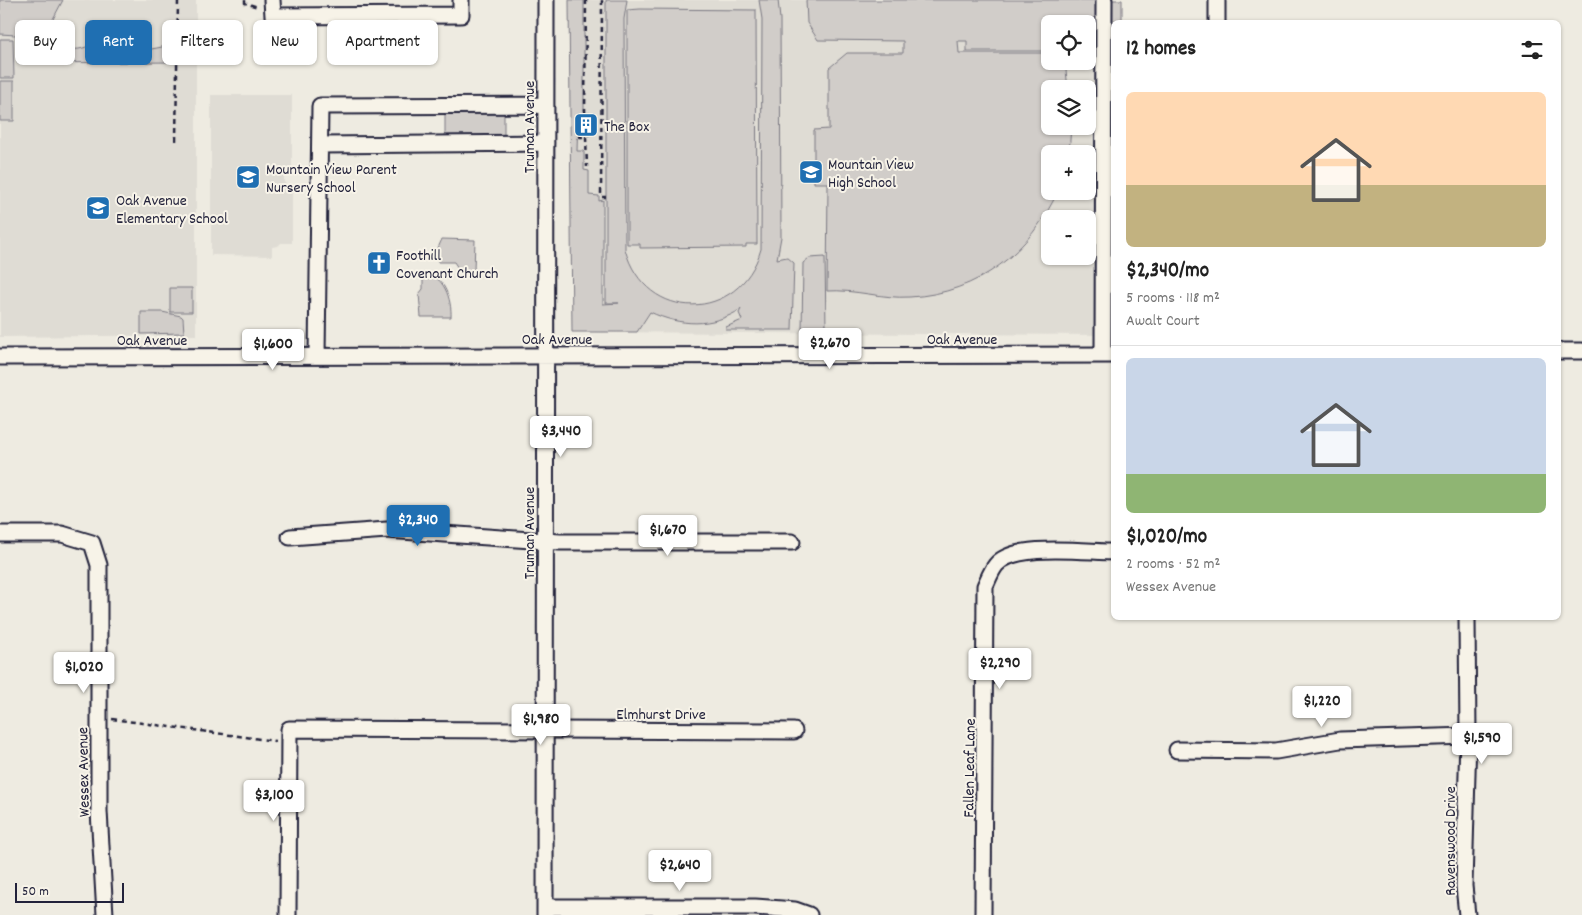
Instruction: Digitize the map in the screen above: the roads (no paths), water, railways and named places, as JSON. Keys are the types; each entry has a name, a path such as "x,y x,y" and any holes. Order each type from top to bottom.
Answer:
{"street":[{"path":"272,0 272,16 461,15 461,0"},
{"name":"Truman Avenue","path":"545,911 546,0"},
{"path":"1104,0 1109,355"},
{"path":"1217,0 1217,20"},
{"path":"317,356 320,106 546,105"},
{"path":"320,145 546,142"},
{"path":"1561,351 1582,351"},
{"name":"Oak Avenue","path":"0,357 1109,355"},
{"path":"290,537 387,530 546,541 792,542"},
{"name":"Wessex Avenue","path":"0,534 62,534 92,543 99,565 99,811 105,915"},
{"name":"Fallen Leaf Lane","path":"983,915 985,586 996,565 1009,555 1034,551 1111,552"},
{"name":"Ravenswood Drive","path":"1467,620 1468,736 1464,886 1467,915"},
{"name":"Elmhurst Drive","path":"288,915 289,736 546,731 794,731"},
{"path":"1177,750 1276,751 1340,740 1468,736"},
{"path":"545,911 756,907 800,913"}],"place":[{"name":"The Box","path":"586,125"},
{"name":"Mountain View High School","path":"811,172"},
{"name":"Mountain View Parent Nursery School","path":"248,177"},
{"name":"Oak Avenue Elementary School","path":"98,208"},
{"name":"Foothill Covenant Church","path":"379,263"}]}
